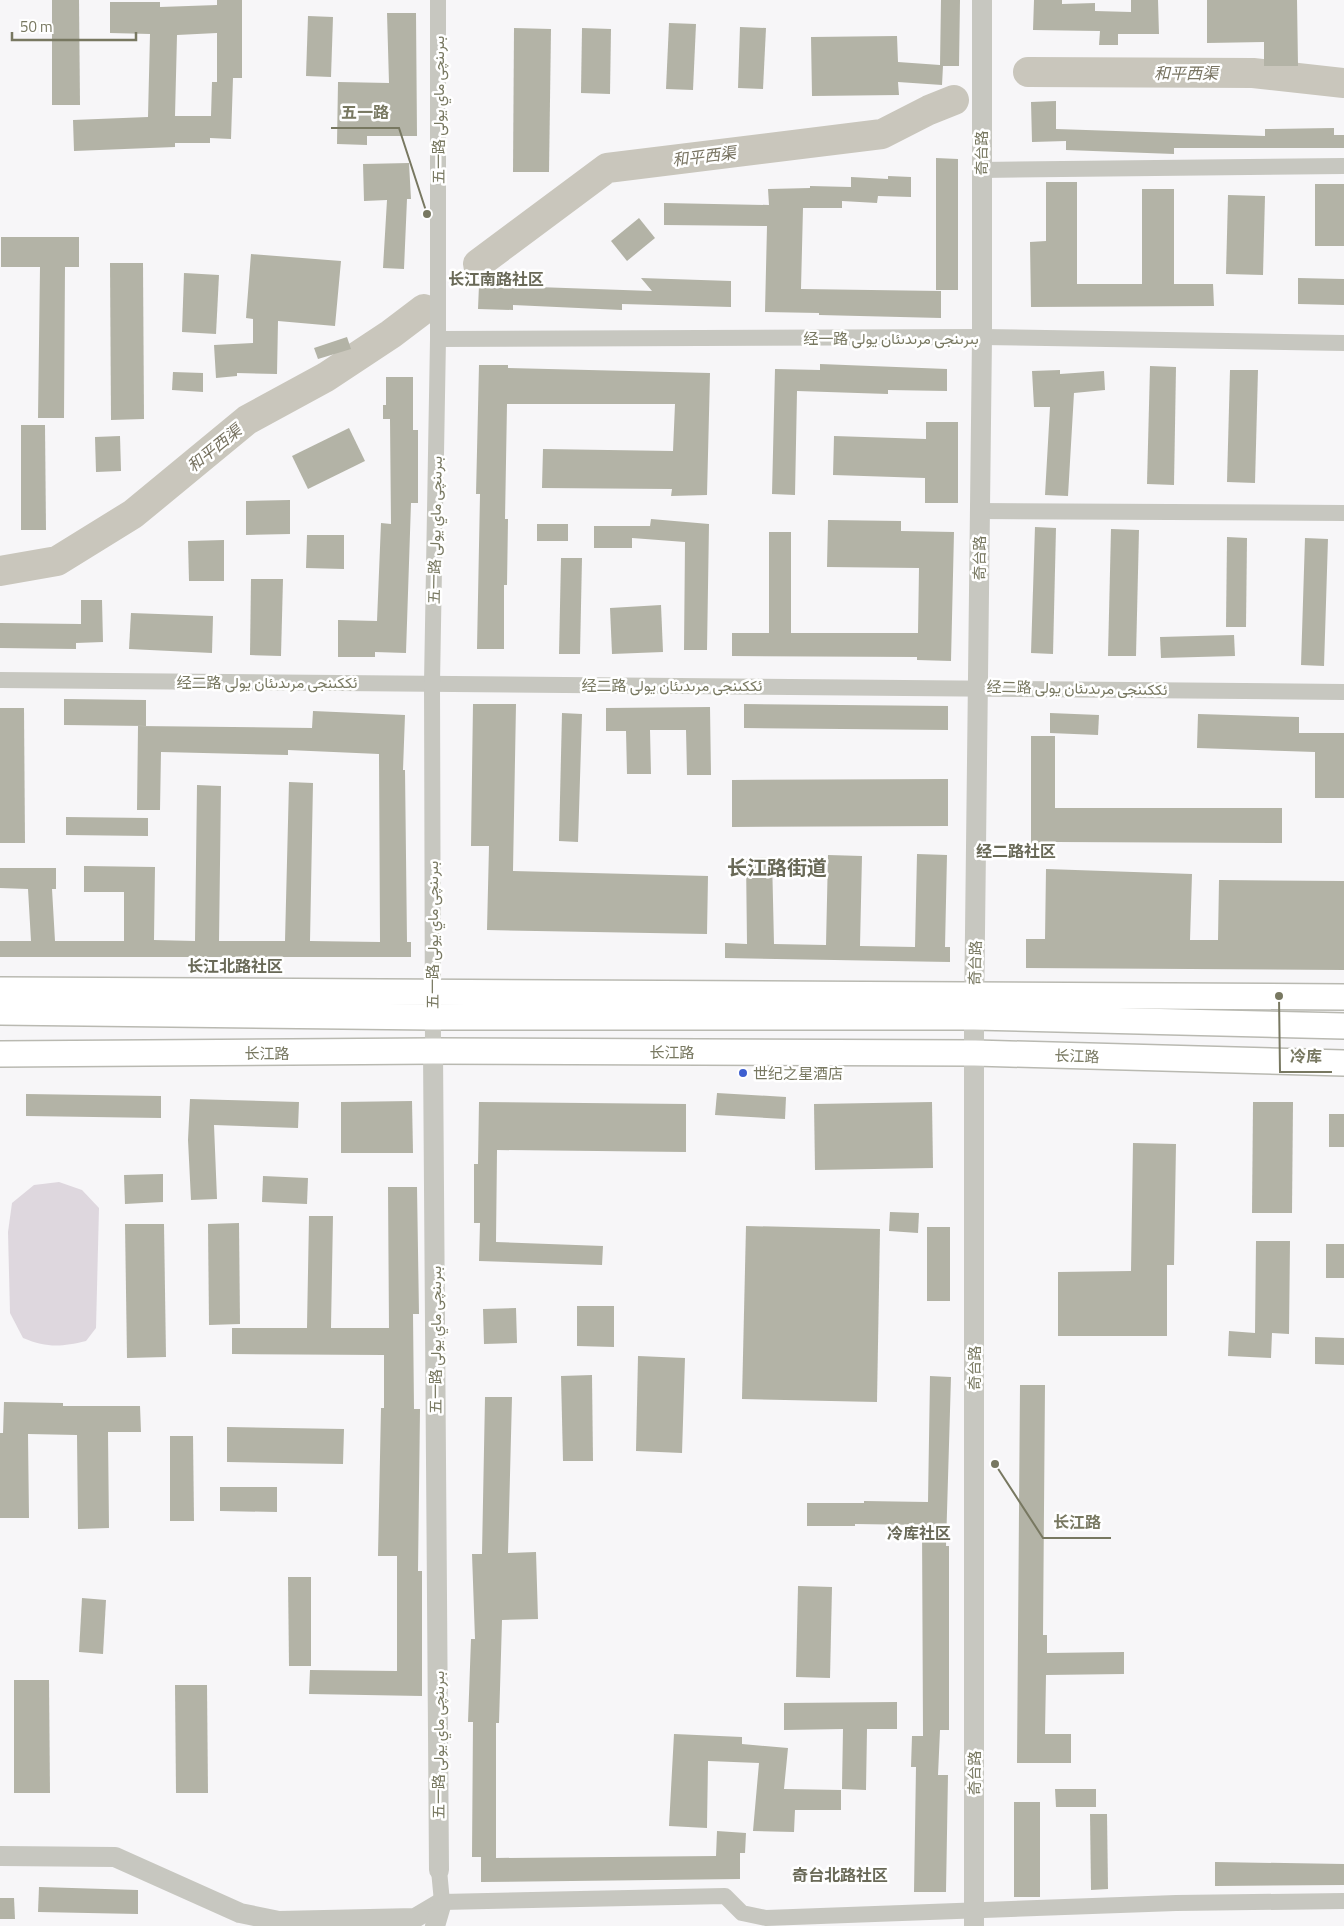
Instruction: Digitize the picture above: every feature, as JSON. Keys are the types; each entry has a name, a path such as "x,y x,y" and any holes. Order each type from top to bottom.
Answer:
{"main road":[{"path":"0,990 432,992 974,1006 1344,1026"},
{"path":"0,1012 432,1017 1344,997"},
{"name":"长江路","path":"0,1054 975,1052 1344,1063"}],"street":[{"name":"五一路 بىرىنچى ماي يولى","path":"438,0 438,339 432,683 432,1017 434,1052 439,1870"},
{"name":"奇台路","path":"974,1918 974,1006 982,337 982,0"},
{"path":"981,170 1344,166"},
{"name":"经一路 بىرىنجى مرىدىئان يولى","path":"438,339 982,337 1344,343"},
{"path":"979,511 1344,513"},
{"name":"经二路 ئككىنجى مرىدىئان يولى","path":"0,680 978,687 1344,692"},
{"path":"0,1856 114,1858 240,1913 279,1921 415,1918 442,1902 726,1896 739,1920 766,1918 974,1918 1176,1903 1344,1902"},
{"path":"435,1926 442,1902 439,1870"}],"shaded area":[{"path":"59,1182 82,1190 99,1208 96,1328 86,1341 47,1345 23,1338 10,1313 8,1232 12,1203 34,1185"}],"building":[{"path":"52,0 79,0 80,105 52,105"},
{"path":"217,0 242,0 242,78 233,78 231,139 210,138 210,143 175,143 175,147 74,151 73,120 148,117 150,34 110,33 110,2 160,2 160,7 217,5","holes":["217,33 217,82 212,82 211,116 175,116 177,35"]},
{"path":"941,0 960,0 959,66 943,66 942,85 898,82 899,95 812,96 811,37 897,36 898,62 940,65"},
{"path":"1034,0 1062,0 1062,4 1095,3 1095,11 1131,12 1131,0 1158,0 1159,34 1118,34 1118,45 1099,45 1100,31 1033,30"},
{"path":"1207,0 1297,0 1298,66 1264,66 1264,42 1207,43"},
{"path":"387,13 416,13 417,136 367,136 367,145 337,144 338,82 389,83"},
{"path":"308,16 333,17 331,77 306,76"},
{"path":"669,23 696,24 693,90 666,89"},
{"path":"740,27 766,28 763,89 738,88"},
{"path":"514,28 551,29 549,172 513,172"},
{"path":"582,28 611,29 610,94 581,93"},
{"path":"1056,101 1056,129 1265,136 1265,129 1334,128 1334,135 1344,135 1344,148 1174,148 1174,154 1066,150 1066,141 1032,142 1031,102"},
{"path":"936,158 958,159 958,290 936,290"},
{"path":"409,163 411,199 407,199 404,269 383,268 387,200 364,201 363,164"},
{"path":"888,176 911,177 911,197 878,196 877,203 842,201 842,208 803,208 801,289 941,291 941,318 765,312 767,226 664,225 664,203 769,205 768,189 810,188 810,186 851,187 851,177 888,179"},
{"path":"1046,182 1077,182 1077,284 1142,284 1142,189 1174,189 1174,284 1213,284 1214,306 1031,307 1030,242 1046,241"},
{"path":"1315,184 1344,184 1344,246 1315,246"},
{"path":"1228,195 1265,196 1263,275 1226,274"},
{"path":"639,218 655,238 627,261 611,241"},
{"path":"1,237 79,237 79,267 65,267 64,418 38,418 40,267 1,267"},
{"path":"251,254 341,261 335,326 278,321 277,374 237,373 237,376 216,378 214,345 253,343 253,319 246,318"},
{"path":"110,263 143,263 144,419 111,420"},
{"path":"184,273 219,275 216,334 182,332"},
{"path":"641,278 731,281 731,307 622,304 622,310 513,305 513,310 478,309 479,285 652,291"},
{"path":"1298,278 1344,279 1344,305 1298,304"},
{"path":"347,337 351,349 318,359 314,348"},
{"path":"820,364 947,369 947,391 888,390 888,394 797,391 795,495 772,494 775,369 820,370"},
{"path":"479,365 508,365 508,368 710,373 707,495 671,496 672,489 542,488 543,449 673,451 675,404 507,404 505,519 508,519 507,585 504,585 504,649 477,649 480,494 476,494"},
{"path":"1150,366 1176,367 1174,485 1147,484"},
{"path":"1060,370 1060,374 1104,371 1105,390 1074,393 1068,496 1045,495 1050,407 1034,407 1032,371"},
{"path":"1230,370 1258,370 1255,483 1227,482"},
{"path":"173,372 203,373 203,392 172,390"},
{"path":"386,377 413,377 413,430 418,430 418,503 411,503 406,653 375,652 375,657 338,657 338,620 377,621 381,523 391,524 390,419 383,419 383,405 386,405"},
{"path":"926,422 958,422 958,503 925,503 925,478 833,475 834,436 926,439"},
{"path":"21,425 45,425 46,530 21,530"},
{"path":"349,428 365,461 308,489 292,456"},
{"path":"120,436 121,471 96,472 95,437"},
{"path":"290,500 290,534 246,535 246,501"},
{"path":"651,519 709,524 707,650 684,650 685,542 632,538 632,548 594,548 594,526 650,526"},
{"path":"828,520 901,521 901,531 954,532 951,661 917,660 917,657 732,656 732,633 769,633 769,532 791,532 791,633 918,633 919,568 827,567"},
{"path":"537,524 568,524 568,541 537,541"},
{"path":"1035,527 1056,528 1053,654 1031,653"},
{"path":"1111,529 1139,530 1136,656 1108,656"},
{"path":"307,535 344,535 344,569 306,568"},
{"path":"1227,537 1247,538 1246,627 1226,627"},
{"path":"1305,538 1328,539 1324,666 1301,665"},
{"path":"224,540 224,581 189,581 188,541"},
{"path":"561,558 582,558 580,654 559,654"},
{"path":"251,579 283,579 281,656 250,655"},
{"path":"81,600 102,600 103,642 76,643 76,649 0,648 0,623 81,624"},
{"path":"661,605 663,652 612,654 610,608"},
{"path":"131,613 213,616 212,653 129,649"},
{"path":"1234,635 1235,656 1161,658 1160,637"},
{"path":"64,699 146,700 146,726 64,725"},
{"path":"473,704 516,704 513,871 708,876 707,934 487,930 489,846 471,846"},
{"path":"744,704 948,706 948,730 744,728"},
{"path":"710,707 711,775 687,775 686,730 650,730 651,774 627,774 626,731 606,731 606,708"},
{"path":"0,708 24,708 25,843 0,843"},
{"path":"313,711 405,715 403,770 405,770 407,942 411,942 411,957 0,957 0,941 31,941 28,889 0,888 0,868 56,868 56,889 52,889 55,941 124,941 124,892 84,892 84,866 155,867 154,940 195,941 197,785 221,786 219,941 285,941 289,782 313,783 310,941 380,942 379,754 288,750 288,755 161,752 160,810 137,810 138,726 312,728"},
{"path":"562,713 582,714 578,842 559,841"},
{"path":"1050,713 1099,715 1098,735 1050,733"},
{"path":"1198,714 1299,717 1299,733 1344,733 1344,798 1315,798 1315,752 1197,748"},
{"path":"1031,736 1055,736 1055,808 1282,808 1282,843 1055,842 1055,848 1031,848"},
{"path":"948,779 948,826 732,827 732,780"},
{"path":"66,817 148,818 148,836 66,835"},
{"path":"917,854 947,855 945,947 950,947 950,962 725,958 725,943 747,944 746,858 772,857 774,944 826,945 828,855 862,856 860,946 915,947"},
{"path":"1046,869 1192,874 1190,940 1218,940 1219,880 1344,881 1344,970 1026,968 1026,939 1045,939"},
{"path":"717,1093 786,1097 785,1119 715,1115"},
{"path":"26,1094 161,1096 161,1118 26,1116"},
{"path":"190,1099 299,1102 298,1128 214,1125 217,1199 191,1200 188,1140"},
{"path":"412,1101 413,1153 341,1153 341,1102"},
{"path":"479,1102 686,1104 686,1152 497,1150 496,1242 603,1246 602,1265 479,1261 480,1223 474,1223 474,1164 478,1164"},
{"path":"932,1102 933,1168 815,1170 814,1104"},
{"path":"1253,1102 1293,1102 1292,1213 1252,1213"},
{"path":"1329,1114 1344,1114 1344,1147 1329,1147"},
{"path":"1133,1143 1176,1144 1174,1265 1167,1265 1167,1336 1058,1336 1058,1272 1131,1271"},
{"path":"163,1174 163,1202 125,1204 124,1175"},
{"path":"263,1176 308,1178 307,1204 262,1202"},
{"path":"388,1187 417,1187 419,1314 413,1314 414,1409 420,1409 418,1571 422,1571 422,1696 309,1694 310,1670 397,1671 397,1556 378,1556 381,1408 384,1408 384,1355 232,1354 232,1328 307,1328 309,1216 333,1216 331,1328 389,1328"},
{"path":"890,1212 919,1213 918,1233 889,1231"},
{"path":"239,1223 240,1324 209,1325 208,1224"},
{"path":"125,1224 164,1224 166,1357 127,1358"},
{"path":"746,1226 880,1229 877,1402 742,1399"},
{"path":"927,1227 950,1227 950,1301 927,1301"},
{"path":"1256,1241 1290,1241 1289,1334 1272,1333 1271,1358 1228,1356 1229,1331 1255,1333"},
{"path":"1326,1244 1344,1244 1344,1278 1326,1278"},
{"path":"577,1306 614,1306 614,1347 577,1346"},
{"path":"516,1308 517,1343 484,1344 483,1309"},
{"path":"1315,1337 1344,1338 1344,1365 1315,1364"},
{"path":"638,1356 685,1358 682,1453 636,1451"},
{"path":"592,1375 593,1461 563,1461 561,1376"},
{"path":"930,1376 951,1377 946,1546 949,1546 949,1730 940,1730 938,1775 948,1775 946,1892 914,1892 916,1767 911,1767 912,1736 923,1736 922,1525 855,1524 855,1526 807,1526 807,1503 864,1503 864,1501 928,1502"},
{"path":"1020,1385 1045,1385 1043,1635 1047,1635 1047,1653 1124,1652 1124,1674 1046,1675 1045,1734 1071,1734 1071,1763 1017,1763"},
{"path":"485,1397 512,1397 508,1553 536,1552 538,1619 502,1620 499,1723 496,1723 496,1858 716,1856 717,1831 746,1833 745,1853 740,1853 740,1879 481,1882 481,1857 472,1857 473,1722 468,1722 471,1639 475,1639 472,1554 482,1554"},
{"path":"4,1402 63,1403 63,1406 140,1406 141,1432 108,1432 109,1528 78,1529 77,1435 28,1434 29,1518 0,1518 0,1433 3,1433"},
{"path":"227,1427 344,1429 343,1464 227,1462"},
{"path":"170,1436 193,1436 194,1521 170,1521"},
{"path":"220,1487 277,1487 277,1512 220,1511"},
{"path":"288,1577 311,1577 311,1666 289,1666"},
{"path":"798,1586 832,1587 830,1678 796,1677"},
{"path":"82,1598 106,1600 103,1654 79,1652"},
{"path":"14,1680 49,1680 50,1793 14,1793"},
{"path":"175,1685 207,1685 208,1793 176,1793"},
{"path":"897,1702 897,1729 867,1729 866,1790 842,1789 843,1729 784,1730 784,1703"},
{"path":"674,1734 742,1737 742,1744 788,1748 784,1789 841,1790 841,1810 795,1810 794,1832 753,1831 759,1763 708,1761 707,1828 669,1826"},
{"path":"1055,1789 1096,1789 1096,1807 1056,1807"},
{"path":"1014,1802 1040,1802 1040,1897 1014,1897"},
{"path":"1090,1814 1107,1814 1108,1889 1091,1890"},
{"path":"1215,1862 1344,1864 1344,1885 1215,1886"},
{"path":"39,1887 138,1890 138,1914 38,1912"},
{"path":"0,1898 14,1898 15,1919 0,1919"}],"waterway":[{"name":"和平西渠","path":"1028,72 1253,73 1344,83"},
{"name":"和平西渠","path":"478,264 607,168 882,134 929,110 954,100"},
{"name":"和平西渠","path":"0,571 57,561 133,514 247,420 326,377 391,334 424,309"}],"place":[{"name":"五一路","path":"427,214"},
{"name":"冷库","path":"1279,996"},
{"name":"世纪之星酒店","path":"743,1073"},
{"name":"长江路","path":"995,1464"}],"district":[{"name":"长江南路社区","path":"496,279"},
{"name":"经二路社区","path":"1016,851"},
{"name":"长江路街道","path":"777,867"},
{"name":"长江北路社区","path":"235,966"},
{"name":"冷库社区","path":"919,1533"},
{"name":"奇台北路社区","path":"840,1875"}]}
